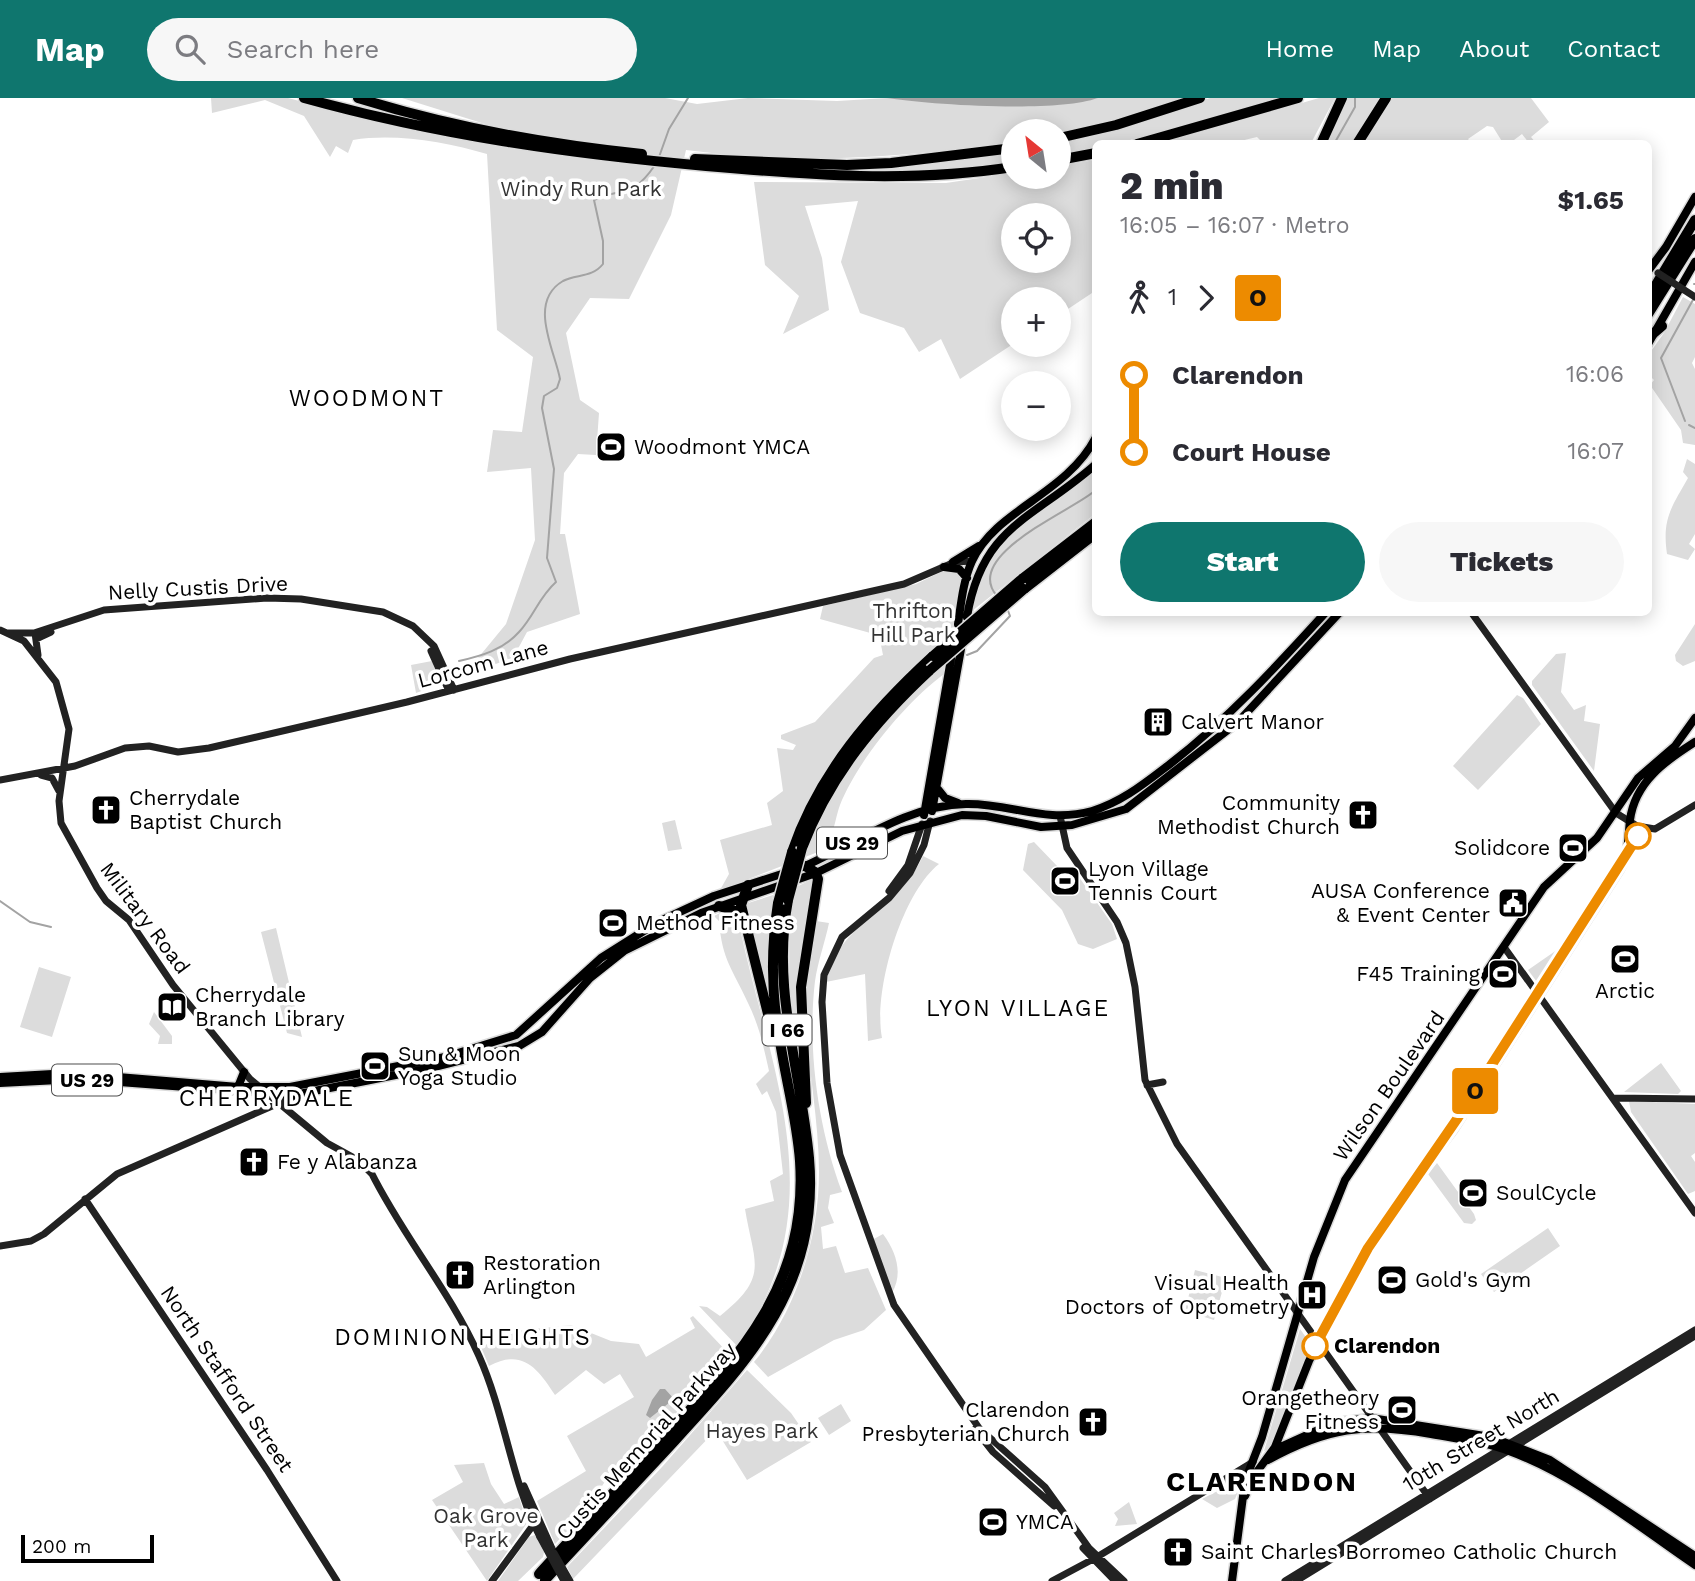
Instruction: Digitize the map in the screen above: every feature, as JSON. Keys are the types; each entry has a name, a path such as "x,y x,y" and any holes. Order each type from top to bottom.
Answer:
{"highway":[{"path":"304,98 457,135 613,155 842,177 909,177 1001,168"},
{"path":"358,98 461,125 613,155"},
{"path":"1071,135 1116,125 1200,98"},
{"path":"1150,140 1298,98"},
{"path":"1323,140 1342,98"},
{"path":"1360,140 1386,98"},
{"path":"690,162 858,164 1001,149"},
{"path":"1071,158 1092,154"},
{"path":"1652,291 1695,220"},
{"path":"1652,308 1695,239"},
{"path":"1652,335 1662,326"},
{"name":"Custis Memorial Parkway","path":"542,1577 724,1374 749,1342 770,1307 792,1247 799,1208 800,1158 773,986 774,938 792,852 816,795 842,754 888,699 933,656 1092,525"},
{"name":"Custis Memorial Parkway","path":"542,1577 724,1387 768,1330 789,1286 803,1241 809,1200 809,1159 783,995 783,902 819,807 844,766 881,720 930,670 1023,584 1092,536"},
{"path":"804,866 816,873 818,878 800,998 811,1140 809,1159"},
{"path":"748,885 741,898 745,925 791,1102"},
{"path":"719,906 737,912 745,925"}],"main road":[{"path":"1652,268 1695,197"},
{"path":"1652,340 1662,326 1695,262"},
{"path":"953,562 986,540 1064,479 1092,443"},
{"path":"972,561 981,557 1001,535 1092,467"},
{"path":"971,594 983,561 1001,535"},
{"path":"958,624 972,561 986,540"},
{"path":"967,617 975,566 972,561"},
{"path":"944,567 959,569 967,578"},
{"name":"US 29","path":"0,1077 63,1073 238,1087 304,1086 422,1063 508,1039 532,1022 581,974 616,947 666,918 706,900 804,866 884,827 928,811 964,804 1060,816 1106,806 1147,782 1228,716 1322,616"},
{"name":"US 29","path":"0,1083 79,1079 271,1095 283,1099 426,1069 524,1044 546,1029 581,987 615,956 706,911 816,873 926,822 970,815 1033,826 1063,826 1110,816 1153,791 1249,712 1336,616"},
{"path":"928,811 937,788 961,649"},
{"path":"926,822 951,659"},
{"name":"Wilson Boulevard","path":"1244,1499 1328,1217 1345,1180 1550,880 1593,843 1638,778 1675,746 1695,718"},
{"path":"1271,1452 1318,1344 1387,1215 1450,1134 1624,863 1636,797 1648,779 1695,742"},
{"path":"937,788 946,799 964,804"},
{"path":"706,900 706,911"},
{"path":"238,1087 244,1072"},
{"path":"283,1099 304,1086"},
{"path":"1255,1465 1271,1452 1318,1428 1344,1420 1371,1418 1471,1433 1557,1464 1695,1556"},
{"path":"1255,1465 1321,1436 1347,1428 1378,1426 1510,1447 1552,1470 1695,1565"},
{"name":"Wilson Boulevard","path":"1232,1581 1244,1487 1255,1465"}],"street":[{"path":"1652,271 1695,298"},
{"name":"Lorcom Lane","path":"0,780 62,769 125,748 149,746 178,752 209,748 581,657 899,585 953,562 972,561"},
{"name":"Nelly Custis Drive","path":"30,637 104,612 274,597 383,612 422,633 442,660 451,690"},
{"path":"1474,616 1616,813 1630,823 1655,829 1695,805"},
{"path":"3,631 30,637"},
{"name":"Military Road","path":"30,637 38,658 56,682 67,717 70,742 62,769 59,797 61,823 106,901 129,920 173,985 244,1072 271,1095"},
{"path":"1689,727 1695,735"},
{"path":"30,775 52,778 58,786 59,797"},
{"path":"1060,816 1067,848 1116,922 1126,943 1135,987 1147,1085 1158,1107 1184,1155 1428,1496"},
{"path":"926,822 924,845 909,873 889,898 842,937 824,975 826,1075 839,1155 894,1305 979,1428 1045,1488 1095,1559 1115,1581"},
{"path":"1504,947 1695,1213"},
{"path":"1147,1085 1163,1082"},
{"path":"1614,1098 1695,1099"},
{"path":"0,1246 36,1239 121,1172 283,1099 323,1138 361,1157 372,1174 477,1352 492,1386 534,1524 570,1581"},
{"path":"1147,1107 1158,1107"},
{"name":"North Stafford Street","path":"85,1199 267,1470 337,1581"},
{"name":"10th Street North","path":"1510,1447 1695,1330"},
{"name":"10th Street North","path":"1285,1581 1695,1336"},
{"path":"512,1456 542,1535 564,1581"},
{"path":"1052,1581 1095,1559 1255,1465"},
{"name":"10th Street North","path":"1296,1581 1428,1496"},
{"path":"492,1581 534,1524"},
{"path":"1095,1559 1124,1581"}],"green space":[{"name":"Windy Run Park","path":"211,98 288,98 369,119 486,144 485,124 402,98 665,98 697,104 748,98 837,101 887,98 1001,105 1055,105 1098,98 1186,98 1116,121 1071,130 1071,119 1001,119 1001,143 954,149 807,159 686,150 671,215 629,299 590,298 566,333 580,400 599,413 596,455 578,454 564,473 560,534 565,534 580,614 527,632 513,658 464,675 506,624 535,540 531,468 487,472 493,430 522,432 533,357 497,330 487,154 438,142 369,138 353,140 348,153 336,146 330,157 304,116 265,100 212,113"},
{"path":"1210,98 1284,98 1130,140 1092,140 1092,148 1071,152 1071,141 1123,128"},
{"path":"1319,98 1335,98 1313,140 1260,140 1257,137 1244,140 1173,140"},
{"path":"1346,98 1382,98 1356,140 1326,140"},
{"path":"1390,98 1531,98 1549,122 1531,137 1534,140 1527,140 1522,134 1514,140 1501,140 1493,127 1487,126 1469,140 1363,140"},
{"path":"1001,153 1001,164 980,167 877,172 885,167"},
{"path":"1092,160 1092,293 1071,307 1071,287 1001,287 1001,352 960,379 941,339 919,352 904,328 860,313 841,262 858,201 805,206 822,258 829,310 783,334 799,296 765,265 754,182 946,183 1001,175 1001,189 1071,189 1071,164"},
{"path":"1683,297 1695,304 1695,357 1692,363 1695,369 1695,445 1683,443 1681,430 1652,388 1652,350"},
{"path":"1687,459 1695,464 1695,534 1689,544 1695,549 1688,560 1667,554 1666,542 1669,514 1688,478 1683,472"},
{"path":"1092,470 1092,516 972,611 981,570 1001,539"},
{"name":"Thrifton Hill Park","path":"955,569 963,577 954,627 949,633 944,674 899,716 858,769 840,805 827,843 818,852 720,890 729,874 720,840 772,825 767,803 783,791 777,748 793,750 796,745 781,739 781,735 815,722 874,658 883,655 880,640 874,634 820,619 823,606 916,584 945,570"},
{"path":"1695,624 1695,661 1683,666 1676,661 1675,655"},
{"path":"1566,653 1561,692 1574,710 1586,705 1584,721 1600,724 1594,771 1532,685 1532,681 1556,654"},
{"path":"432,661 441,684 416,693 411,665"},
{"path":"1517,695 1523,698 1541,724 1478,790 1453,766"},
{"path":"675,820 682,849 668,851 662,823"},
{"path":"1034,842 1059,868 1074,870 1112,924 1117,939 1093,949 1078,944 1062,910 1023,870 1028,844"},
{"path":"923,856 939,864 925,878 902,920 886,971 880,1019 882,1038 868,1041 865,974 826,982 832,962 842,945 899,890"},
{"path":"813,879 803,951 799,1063 791,997 790,932 796,887"},
{"path":"773,895 768,943 769,999 745,904"},
{"path":"731,913 739,924 778,1085 787,1138 790,1190 784,1242 767,1294 737,1346 699,1306 707,1307 720,1316 746,1290 755,1268 745,1209 774,1201 770,1181 783,1174 776,1112 767,1091 762,1095 756,1084 769,1071 765,1054 752,1011 726,955 719,921 714,916"},
{"path":"816,921 829,923 815,981 812,1034 814,1061 821,1115 842,1192 830,1195 828,1208 834,1223 821,1227 823,1249 836,1246 845,1273 868,1268 886,1310 864,1330 834,1340 768,1377 754,1362 769,1342 793,1297 810,1248 818,1197 819,1153 806,1005 808,969"},
{"path":"276,928 302,1037 287,1033 261,932"},
{"path":"1564,945 1540,983 1537,982 1528,970"},
{"path":"39,967 71,977 52,1037 20,1027"},
{"path":"154,1012 172,1036 172,1044 158,1044 160,1036 149,1024"},
{"path":"1661,1063 1681,1091 1678,1094 1624,1092"},
{"path":"1629,1101 1695,1104 1695,1153 1691,1156 1695,1162 1695,1191 1688,1194 1631,1112"},
{"path":"1437,1163 1474,1214 1476,1220 1472,1224 1464,1223 1428,1174"},
{"path":"1548,1228 1560,1246 1494,1292 1481,1274"},
{"path":"883,1234 897,1264 897,1278 892,1293 872,1240"},
{"path":"1195,1270 1226,1278 1214,1320 1185,1311"},
{"path":"693,1316 730,1355 651,1440 604,1483 584,1513 555,1544 537,1501 586,1471 567,1436 634,1397 620,1374 604,1384 586,1370 555,1395 536,1370 520,1360 511,1359 489,1366 481,1347 516,1331 571,1325 611,1341 639,1344 646,1357 695,1328 690,1318"},
{"path":"1300,1329 1313,1347 1277,1437 1269,1449 1264,1451"},
{"name":"Hayes Park","path":"747,1370 791,1413 811,1442 747,1480 716,1430 573,1579 567,1567 662,1467"},
{"path":"841,1404 851,1421 829,1435 818,1418"},
{"name":"Oak Grove Park","path":"484,1463 491,1484 504,1504 519,1497 527,1523 487,1581 432,1500 463,1482 454,1465"},
{"path":"1235,1482 1240,1487 1235,1499 1217,1508 1202,1499"},
{"path":"1129,1502 1137,1524 1115,1526 1118,1519 1114,1513"},
{"path":"535,1535 544,1552 543,1557 518,1581 498,1581 529,1537"}],"shaded area":[{"path":"887,98 1098,98 1079,103 1025,106 963,105"},
{"path":"660,1389 665,1389 674,1399 650,1418 646,1415"}],"waterway":[{"path":"659,157 669,129 688,98"},
{"path":"1336,140 1355,107 1355,98"},
{"path":"459,661 491,651 513,638 556,582 547,558 554,469 542,408 544,396 557,388 560,379 546,327 547,301 552,290 563,281 594,272 603,264 603,241 594,200 633,188 655,165"},
{"path":"1685,421 1661,358 1694,298"},
{"path":"1689,425 1695,428"},
{"path":"997,596 990,580 994,565 1007,550 1025,535 1092,493"},
{"path":"967,655 977,651 1010,616 1007,608"},
{"path":"0,901 30,922 51,927"}],"metro line":[{"name":"O","path":"1315,1346 1368,1248 1457,1119 1638,836"}],"place":[{"name":"Woodmont YMCA","path":"611,447"},
{"name":"Calvert Manor","path":"1158,722"},
{"name":"Cherrydale Baptist Church","path":"106,810"},
{"name":"Community Methodist Church","path":"1363,815"},
{"name":"Solidcore","path":"1573,848"},
{"name":"Lyon Village Tennis Court","path":"1065,881"},
{"name":"AUSA Conference & Event Center","path":"1513,903"},
{"name":"Method Fitness","path":"613,923"},
{"name":"Arctic","path":"1625,959"},
{"name":"F45 Training","path":"1503,974"},
{"name":"Cherrydale Branch Library","path":"172,1007"},
{"name":"Sun & Moon Yoga Studio","path":"375,1066"},
{"name":"Fe y Alabanza","path":"254,1162"},
{"name":"SoulCycle","path":"1473,1193"},
{"name":"Restoration Arlington","path":"460,1275"},
{"name":"Gold's Gym","path":"1392,1280"},
{"name":"Visual Health Doctors of Optometry","path":"1312,1295"},
{"name":"Clarendon","path":"1315,1346"},
{"name":"Orangetheory Fitness","path":"1402,1410"},
{"name":"Clarendon Presbyterian Church","path":"1093,1422"},
{"name":"YMCA","path":"993,1522"},
{"name":"Saint Charles Borromeo Catholic Church","path":"1178,1552"}],"district":[{"name":"WOODMONT","path":"367,398"},
{"name":"LYON VILLAGE","path":"1018,1008"},
{"name":"CHERRYDALE","path":"267,1098"},
{"name":"DOMINION HEIGHTS","path":"463,1337"},
{"name":"CLARENDON","path":"1262,1481"}]}
